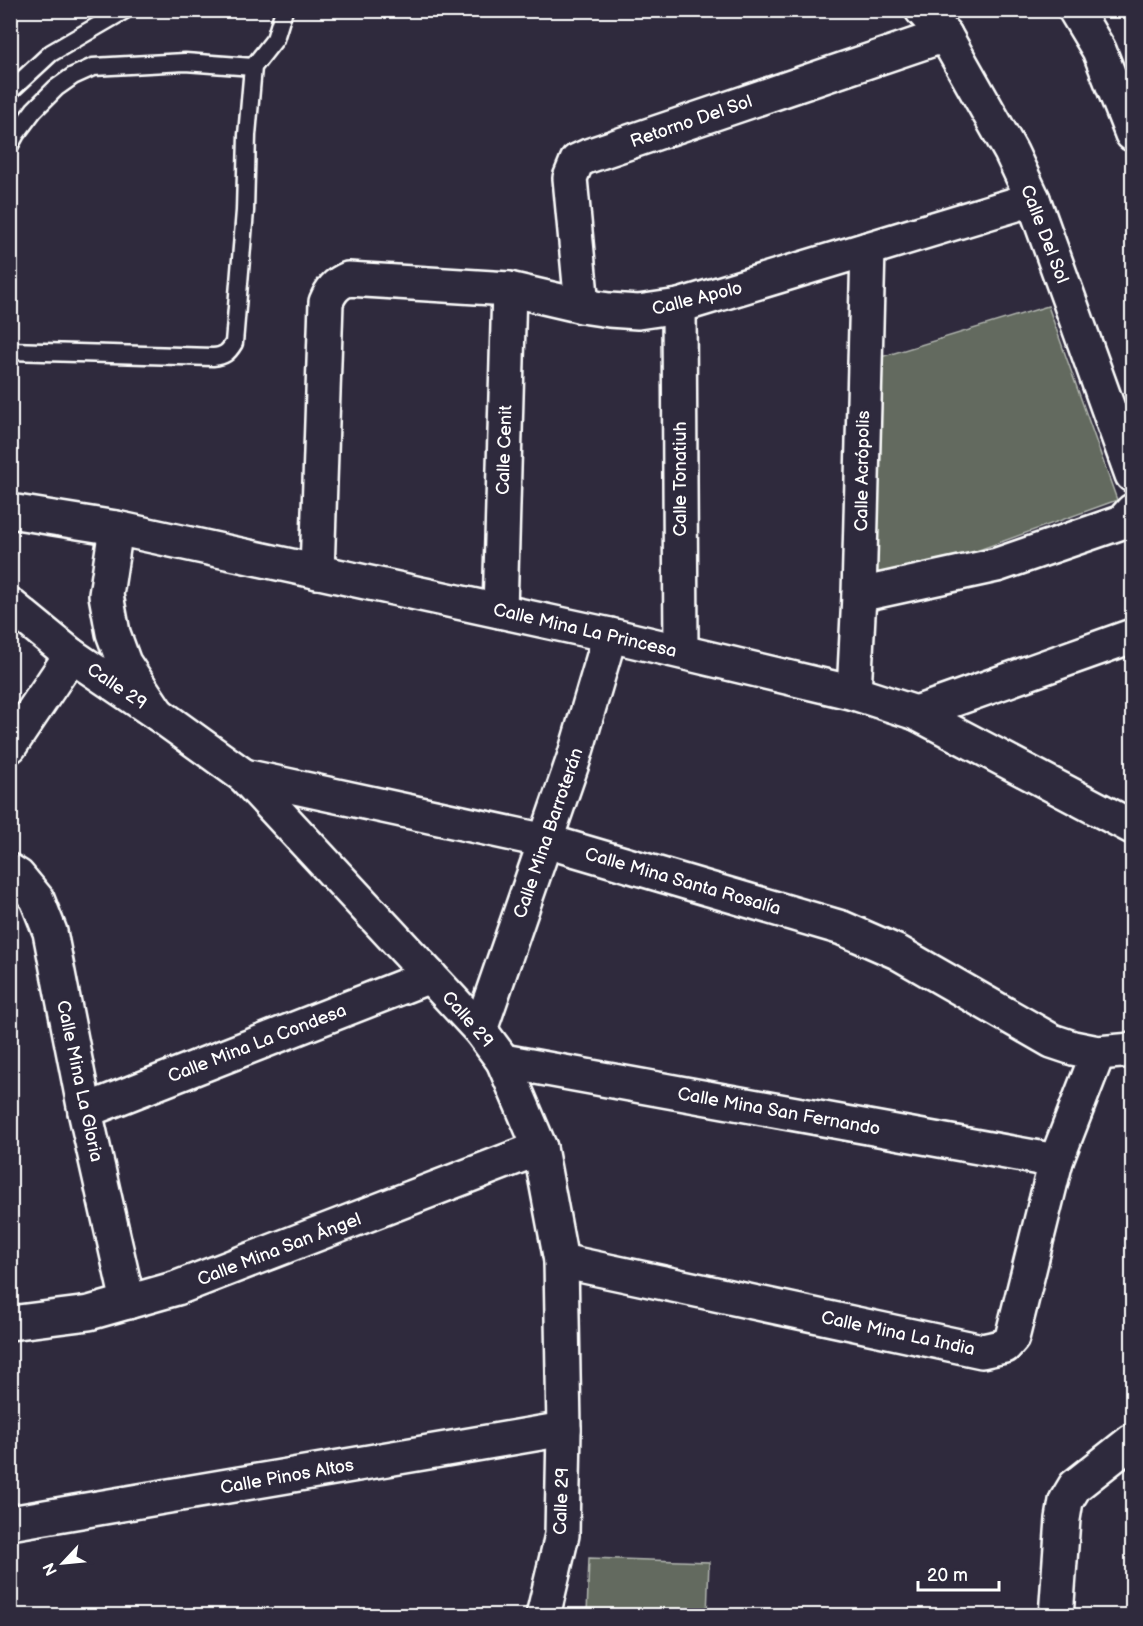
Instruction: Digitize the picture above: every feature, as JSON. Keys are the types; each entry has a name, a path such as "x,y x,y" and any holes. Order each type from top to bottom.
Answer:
{"street":[{"name":"Calle Del Sol","path":"922,10 945,35 1011,152 1033,199 1132,475"},
{"path":"1075,10 1099,50 1132,134"},
{"name":"Retorno Del Sol","path":"582,306 570,178 577,161 945,35"},
{"name":"Calle Apolo","path":"317,572 326,302 330,291 338,284 348,279 509,289 582,306 638,312 679,306 1033,199"},
{"name":"Calle Acrópolis","path":"854,693 859,595 868,249"},
{"name":"Calle Cenit","path":"500,610 509,289"},
{"name":"Calle Tonatiuh","path":"679,306 681,651"},
{"name":"Calle Mina La Princesa","path":"10,511 116,528 500,610 854,693 916,713 1132,827"},
{"path":"859,595 997,565 1122,522 1132,511"},
{"path":"116,528 106,595 113,633 124,663 158,714"},
{"name":"Calle 29","path":"10,605 71,655 244,776 480,1030 503,1061 540,1148 561,1261 564,1429 562,1535 543,1616"},
{"name":"Calle Mina Barroterán","path":"480,1030 574,758 610,635"},
{"path":"916,713 1132,636"},
{"path":"10,746 71,655"},
{"name":"Calle Mina Santa Rosalía","path":"244,776 546,841 842,928 897,952 1052,1041 1098,1053"},
{"name":"Calle Mina La Gloria","path":"10,871 18,876 37,899 50,932 85,1111 128,1302"},
{"name":"Calle Mina La Condesa","path":"85,1111 430,976"},
{"path":"1098,1053 1132,1050"},
{"name":"Calle Mina La India","path":"561,1261 982,1351 1005,1346 1012,1338 1056,1161 1098,1053"},
{"name":"Calle Mina San Fernando","path":"503,1061 1056,1161"},
{"name":"Calle Mina San Ángel","path":"10,1323 89,1312 177,1288 540,1148"},
{"name":"Calle Pinos Altos","path":"10,1523 564,1429"},
{"path":"1056,1616 1066,1501 1075,1486 1132,1441"}],"lane":[{"path":"10,91 51,53 125,10"},
{"path":"10,351 213,357 228,353 234,343 245,211 247,135 253,67 275,39 284,10"},
{"path":"10,145 34,110 56,88 73,76 93,68 185,62 253,67"}],"shaded area":[{"path":"1048,306 1117,500 929,568 876,574 881,357"},
{"path":"589,1558 709,1562 707,1615 587,1615"}]}
